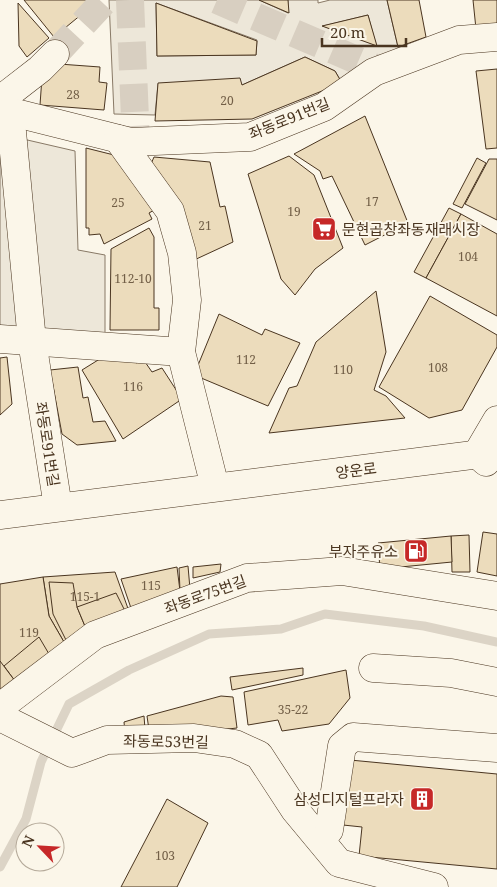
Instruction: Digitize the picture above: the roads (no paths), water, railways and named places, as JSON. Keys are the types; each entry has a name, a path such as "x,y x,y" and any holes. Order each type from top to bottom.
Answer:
{"street":[{"name":"좌동로91번길","path":"58,508 37,341 3,107 131,142 250,137 324,107 374,72 459,40 497,37"},
{"path":"3,107 55,54"},
{"path":"118,139 170,211 182,253 187,300 181,352 215,488"},
{"path":"0,339 181,352"},
{"path":"490,459 497,420"},
{"name":"양운로","path":"0,515 215,488 490,459"},
{"name":"좌동로75번길","path":"0,707 95,635 247,578 342,571 497,596"},
{"path":"372,668 451,673 497,682"},
{"name":"좌동로53번길","path":"0,717 72,754 107,740 194,738 235,744 259,755 295,810 338,863 434,887"},
{"path":"329,830 342,746 353,737 497,748"}],"waterway":[{"path":"0,867 26,819 41,762 69,704 129,670 209,634 281,629 325,614 424,626 497,642"}],"tunnel":[{"path":"55,54 105,0"},
{"path":"130,0 136,142"},
{"path":"217,0 380,70"}],"place":[{"name":"문현곱창좌동재래시장","path":"324,229"},
{"name":"부자주유소","path":"416,551"},
{"name":"삼성디지털프라자","path":"422,799"}]}
